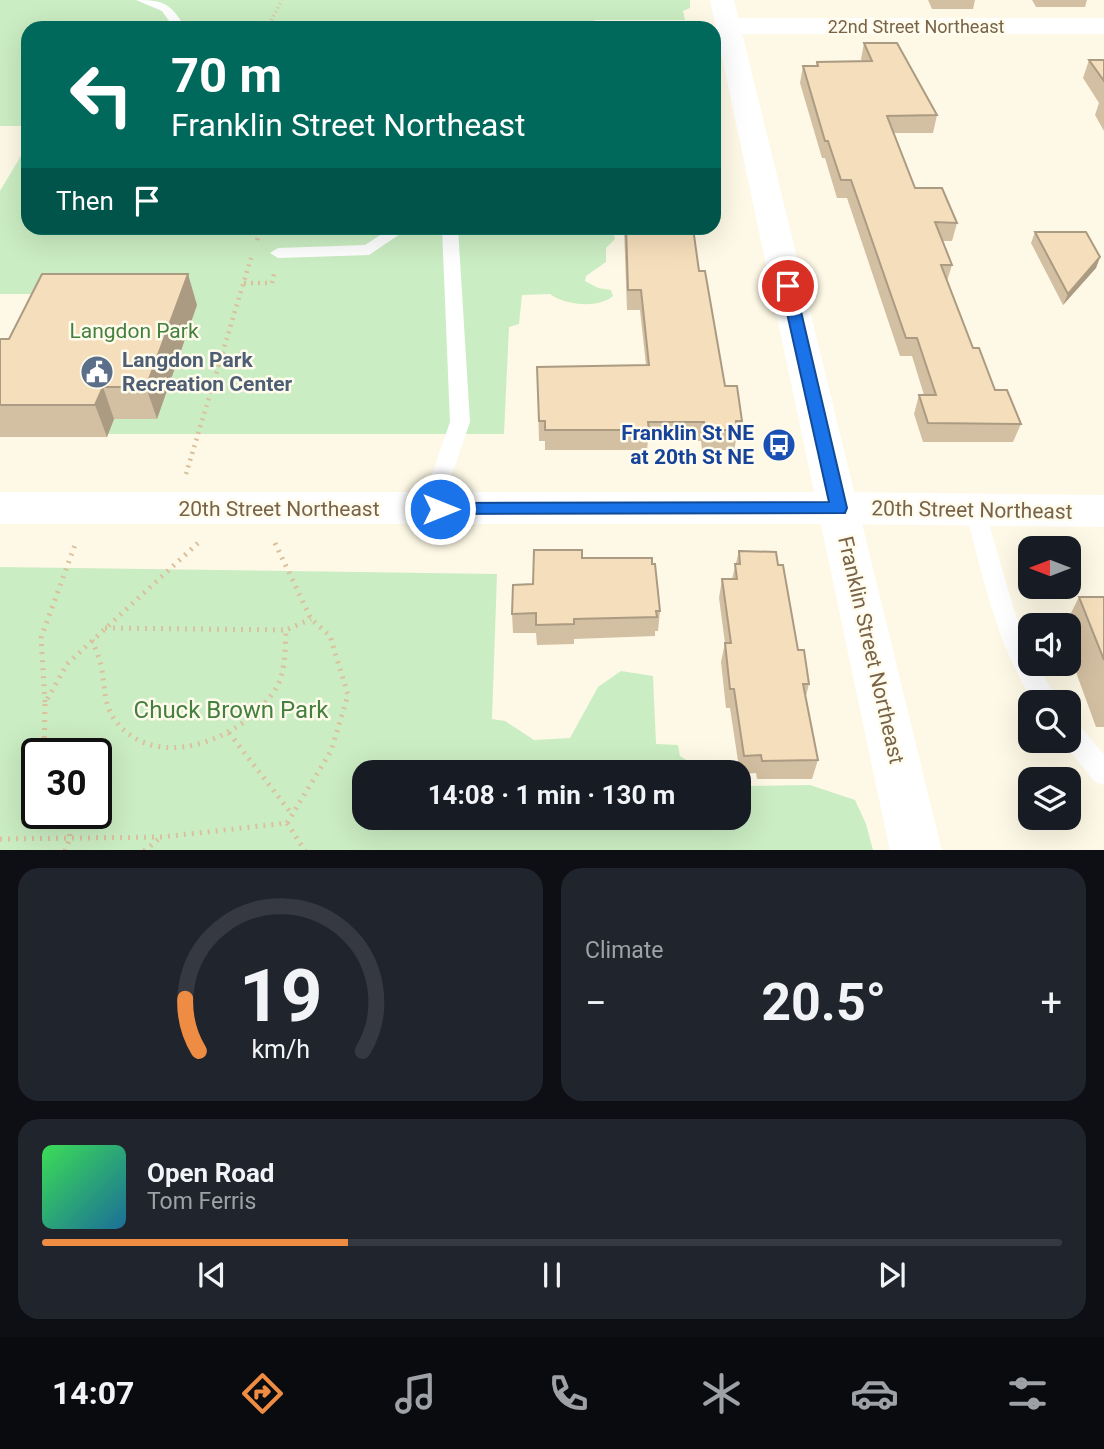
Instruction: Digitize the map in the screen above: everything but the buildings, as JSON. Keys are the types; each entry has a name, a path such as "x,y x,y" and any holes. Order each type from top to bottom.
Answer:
{"street":[{"name":"22nd Street Northeast","path":"725,13 1104,26"},
{"name":"Franklin Street Northeast","path":"725,13 916,850"},
{"name":"20th Street Northeast","path":"0,508 839,508 1104,511"}],"lane":[{"path":"142,0 166,8 175,21"},
{"path":"278,253 369,250 391,235"},
{"path":"440,509 442,474 460,422 450,235"},
{"path":"975,510 1014,640 1038,690"},
{"path":"1081,746 1104,774"}],"path":[{"path":"271,21 282,0"},
{"path":"190,460 259,235"},
{"path":"44,738 41,638 77,540"},
{"path":"275,542 311,619 330,636 348,695 331,751 287,823"},
{"path":"45,703 67,664 198,543"},
{"path":"105,628 286,630 311,619"},
{"path":"92,640 102,667 102,693 109,714 131,736 159,745 187,746 229,733 245,723 267,702 285,666 286,630"},
{"path":"229,733 292,813"},
{"path":"0,839 162,837 287,823"},
{"path":"287,823 305,850"},
{"path":"65,850 69,838 68,829"},
{"path":"144,850 162,837"}],"green space":[{"path":"0,0 690,0 690,8 683,11 685,20 21,21 21,126 0,126"},
{"name":"Langdon Park","path":"21,156 21,235 614,235 615,239 606,248 606,262 586,276 585,281 598,288 611,290 613,296 599,303 582,304 564,301 550,294 522,295 519,324 509,327 504,434 2,434 37,294 0,294 0,191"},
{"name":"Chuck Brown Park","path":"0,567 497,574 492,719 505,721 534,740 570,738 598,687 621,671 653,676 656,744 678,745 680,756 686,760 352,760 352,830 751,830 751,786 810,785 855,800 866,824 873,850 0,850"}],"place":[{"name":"Langdon Park Recreation Center","path":"97,372"},
{"name":"Franklin St NE at 20th St NE","path":"779,445"}],"route":[{"path":"440,509 839,508 788,286"}]}
